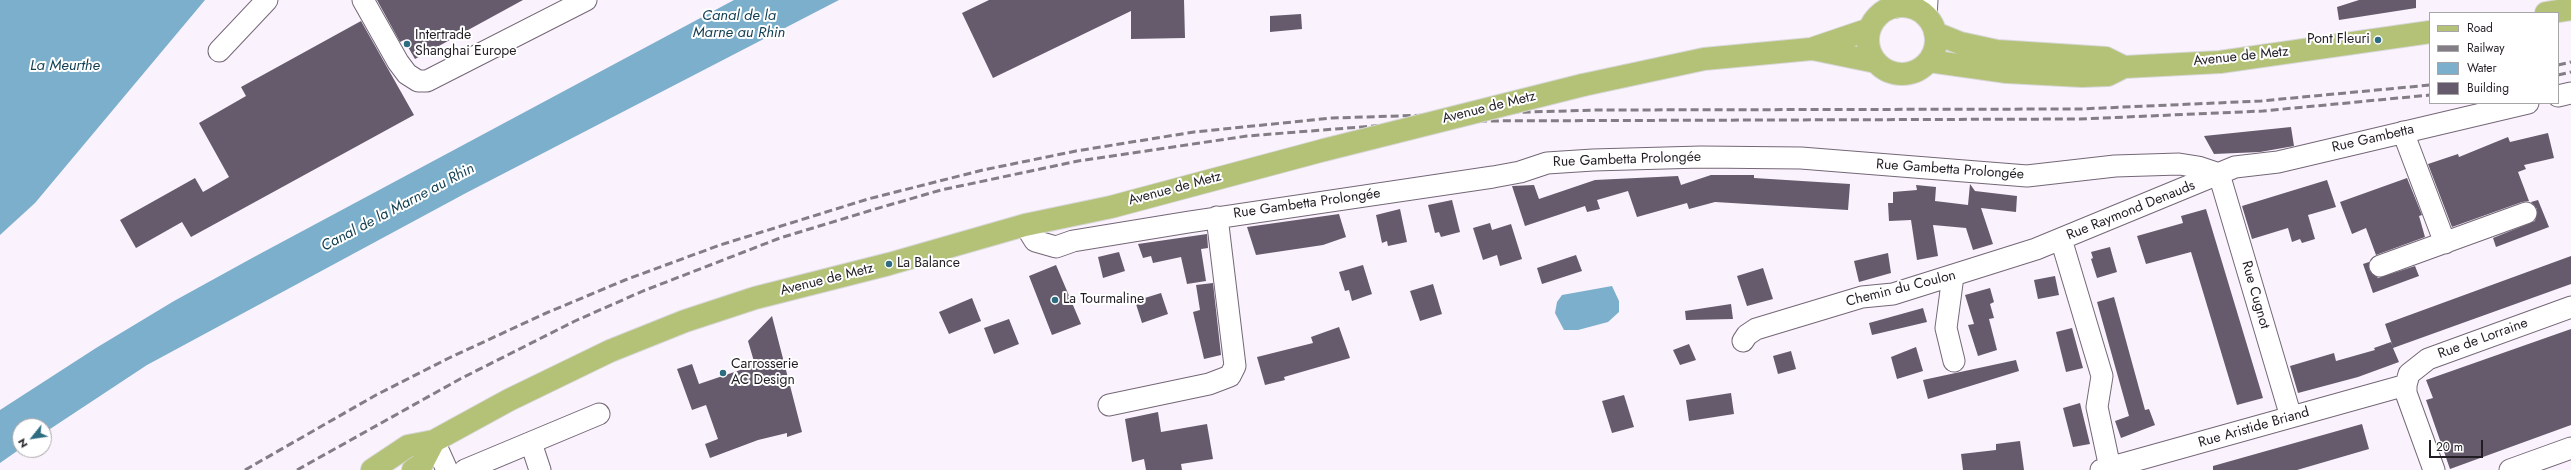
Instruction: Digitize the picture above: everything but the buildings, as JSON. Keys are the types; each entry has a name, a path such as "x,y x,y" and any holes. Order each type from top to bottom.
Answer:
{"main road":[{"path":"1898,3 1929,16 1936,43 1929,61 1914,72 1897,74 1885,70 1876,62 1870,52 1868,41 1870,29 1876,18 1898,3"},
{"path":"2552,12 2571,9"},
{"name":"Avenue de Metz","path":"1929,16 1960,43 1997,51 2106,58 2124,67"},
{"name":"Avenue de Metz","path":"372,470 408,446 434,441 509,400 610,351 685,321 755,298 889,264 1025,225 1111,207 1324,150 1583,85 1704,59 1811,49 1870,29"},
{"name":"Avenue de Metz","path":"1929,61 2007,72 2082,76 2108,75 2124,67 2220,62 2429,32"},
{"name":"Avenue de Metz","path":"1811,49 1876,62"},
{"path":"413,470 422,464 434,441"}],"street":[{"path":"219,51 268,0"},
{"path":"363,0 398,62 408,74 418,81 427,81 586,0"},
{"path":"2559,96 2571,93"},
{"name":"Rue Gambetta","path":"2219,174 2235,167 2278,162 2524,104"},
{"path":"2403,132 2445,243"},
{"name":"Rue Gambetta Prolongée","path":"1025,225 1035,241 1047,246 1056,247 1073,241 1217,217 1493,177 1520,172 1547,163 1593,160 1701,157 1800,158 2028,176 2115,166 2179,164 2198,166 2219,174"},
{"name":"Rue Raymond Denauds","path":"2113,468 2097,407 2102,376 2061,239 2219,174"},
{"name":"Rue Cugnot","path":"2219,174 2291,417"},
{"path":"2380,266 2526,213"},
{"path":"1109,406 1209,384 1230,376 1235,366 1217,217"},
{"name":"Chemin du Coulon","path":"1743,341 1747,335 1756,329 1862,297 1893,294 1953,276 2061,239"},
{"path":"1953,276 1946,328 1954,361"},
{"name":"Rue de Lorraine","path":"2406,385 2409,374 2428,359 2571,307"},
{"path":"2406,385 2409,402 2434,470"},
{"name":"Rue Aristide Briand","path":"2113,468 2406,385"},
{"path":"465,470 599,414"},
{"path":"434,441 448,470"},
{"path":"531,443 540,470"},
{"path":"2510,470 2571,448"}],"water":[{"name":"La Meurthe","path":"0,0 205,0 35,203 0,235"},
{"name":"Canal de la Marne au Rhin","path":"734,0 839,0 466,193 147,365 52,428 52,418 12,418 12,455 0,463 0,410 96,348 174,301"},
{"path":"1612,286 1619,301 1619,312 1608,322 1578,330 1564,330 1555,313 1557,302 1562,295"}],"railway":[{"path":"2559,65 2571,62"},
{"path":"2559,75 2571,72"},
{"path":"245,470 376,395 449,358 544,314 625,280 720,245 868,199 983,170 1076,151 1194,132 1332,118 1596,110 2080,109 2261,101 2429,85"},
{"path":"297,470 460,379 575,321 643,291 780,238 872,210 941,190 1078,161 1247,136 1386,125 1463,121 2080,119 2263,111 2429,95"}],"place":[{"name":"Pont Fleuri","path":"2378,40"},
{"name":"Intertrade Shanghai Europe","path":"407,44"},
{"name":"La Balance","path":"889,264"},
{"name":"La Tourmaline","path":"1055,300"},
{"name":"Carrosserie AC Design","path":"723,373"}]}
